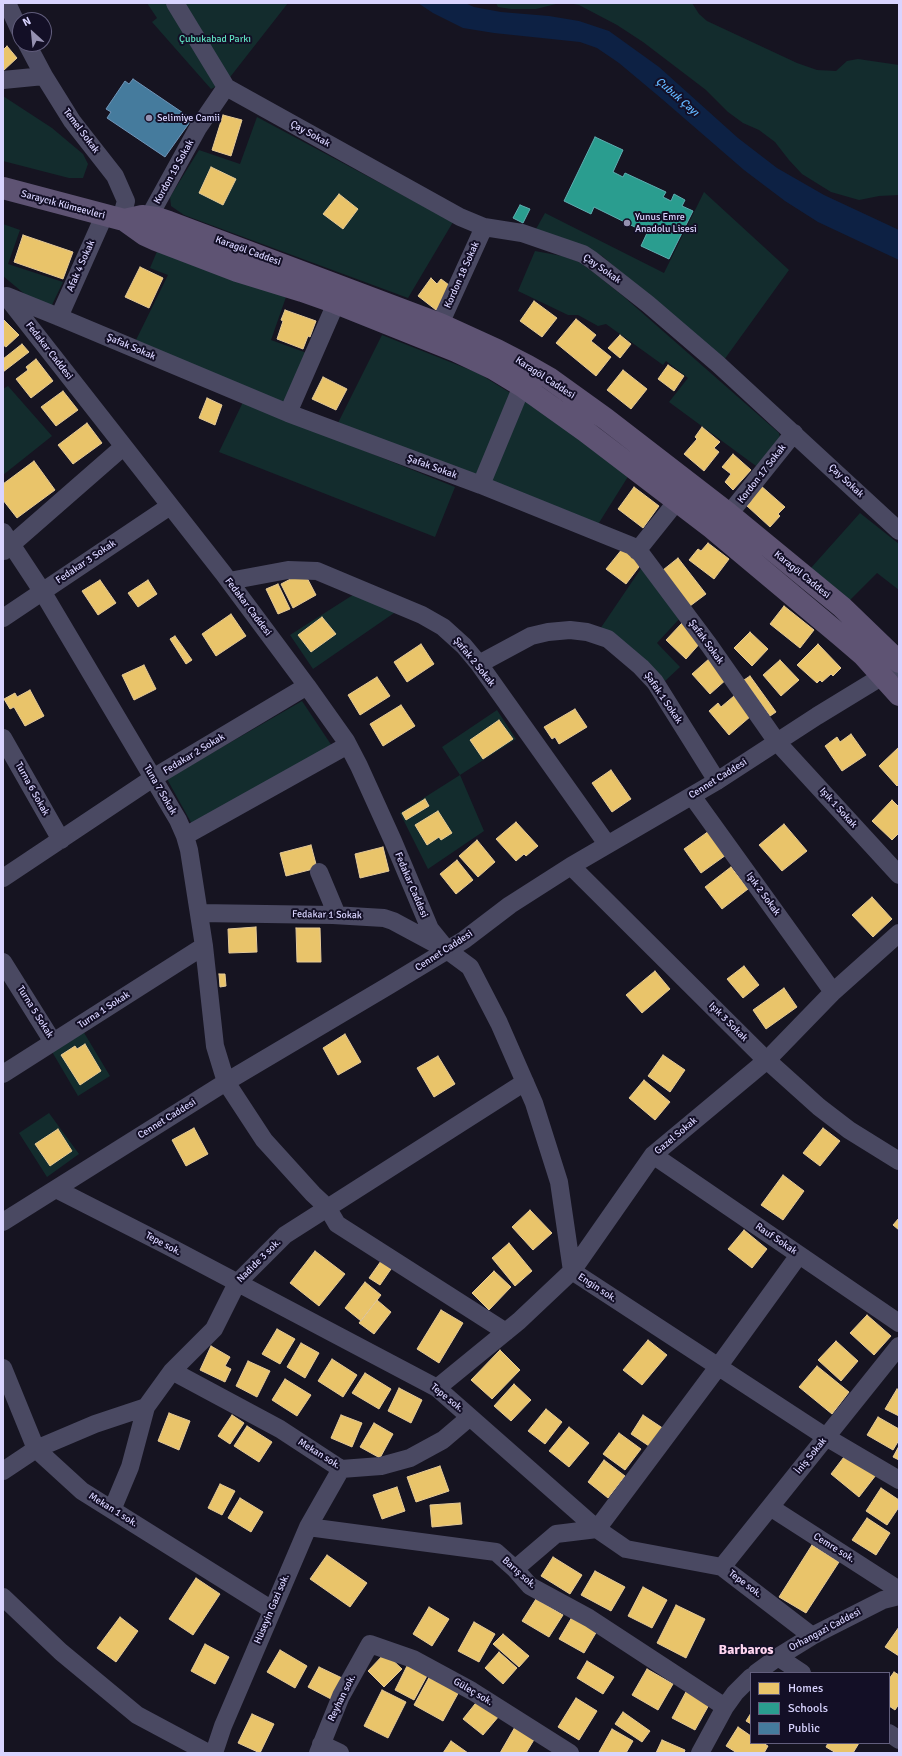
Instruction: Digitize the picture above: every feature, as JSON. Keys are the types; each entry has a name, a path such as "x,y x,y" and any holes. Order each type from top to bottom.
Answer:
{"main road":[{"name":"Saraycık Kümeevleri","path":"3,188 116,218"},
{"name":"Karagöl Caddesi","path":"116,218 142,216 169,222 259,255 440,324 497,350 549,378 606,419 729,514 842,607 899,662"},
{"path":"116,218 156,240 237,271 336,303 456,351 494,369 522,386 585,431 677,502 831,627 863,655 891,671 899,695"}],"street":[{"path":"8,3 12,24"},
{"path":"175,3 226,87"},
{"name":"Temel Sokak","path":"31,52 44,76 72,121 115,176 126,201 116,218"},
{"path":"3,80 44,76"},
{"name":"Kordon 19 Sokak","path":"149,217 198,128 226,87"},
{"name":"Çay Sokak","path":"226,87 460,217 484,227 522,233 583,254 654,309 794,433 899,531"},
{"name":"Afak 4 Sokak","path":"59,317 116,218"},
{"name":"Kordon 18 Sokak","path":"440,324 484,227"},
{"name":"Şafak Sokak","path":"4,296 59,317 288,413 481,485 621,540 637,550 709,645 777,742"},
{"name":"Fedakar Caddesi","path":"4,296 229,581 307,686 348,745 393,842 430,929 447,950"},
{"path":"288,413 336,303"},
{"path":"481,485 522,386"},
{"name":"Kordon 17 Sokak","path":"729,514 794,433"},
{"path":"6,543 123,447"},
{"path":"637,550 677,502"},
{"name":"Fedakar 3 Sokak","path":"3,618 170,506"},
{"name":"Tuna 7 Sokak","path":"6,543 42,591 153,778 185,836 189,850 204,946 215,1046 226,1082 264,1140 327,1208 337,1224 506,1332"},
{"name":"Şafak 2 Sokak","path":"229,581 288,570 317,571 422,615 443,627 464,646 479,664 607,844"},
{"name":"Şafak 1 Sokak","path":"479,664 531,636 548,632 570,630 587,632 608,639 641,667 655,682 717,781"},
{"name":"Cennet Caddesi","path":"5,1218 56,1189 226,1082 464,940 510,905 571,866 717,781 891,671"},
{"name":"Fedakar 2 Sokak","path":"3,878 153,778 307,686"},
{"name":"Turna 6 Sokak","path":"3,738 61,840"},
{"name":"Işık 1 Sokak","path":"777,742 899,875"},
{"path":"185,836 348,745"},
{"name":"Işık 2 Sokak","path":"692,796 833,992"},
{"name":"Işık 3 Sokak","path":"571,866 767,1060 818,1107 849,1130 896,1155"},
{"path":"319,872 337,915"},
{"name":"Fedakar 1 Sokak","path":"199,913 374,916 393,920 447,950"},
{"name":"Gazel Sokak","path":"438,1388 506,1332 572,1271 653,1155 767,1060 833,992 899,932"},
{"name":"Turna 1 Sokak","path":"3,1074 204,946"},
{"name":"Engin sok.","path":"447,950 470,967 499,1023 534,1103 559,1182 572,1271 826,1437 899,1480"},
{"name":"Turna 5 Sokak","path":"3,962 54,1042"},
{"name":"Nadide 3 sok.","path":"146,1407 172,1371 214,1328 237,1282 285,1235 525,1082"},
{"name":"Rauf Sokak","path":"653,1155 899,1323"},
{"name":"Tepe sok.","path":"56,1189 438,1388 597,1529 626,1549 722,1566 812,1636"},
{"path":"515,1569 556,1534 597,1529 718,1367 799,1255"},
{"name":"İniş Sokak","path":"722,1566 899,1346"},
{"name":"Mekan 1 sok.","path":"3,1368 36,1449 82,1491 272,1610"},
{"name":"Mekan sok.","path":"172,1371 280,1429 341,1469 381,1466 410,1458 443,1440 470,1417"},
{"path":"3,1471 36,1449 95,1424 146,1407"},
{"path":"112,1510 130,1468 146,1407"},
{"name":"Hüseyin Gazi sok.","path":"214,1753 223,1726 308,1527 341,1469"},
{"name":"Cemre sok.","path":"770,1507 899,1590"},
{"name":"Barış sok.","path":"308,1527 496,1552 515,1569 530,1586 589,1618 724,1707"},
{"name":"Orhangazi Caddesi","path":"757,1672 812,1636 883,1600 899,1596"},
{"path":"3,1597 61,1652 137,1715 208,1753"},
{"name":"Reyhan sok.","path":"320,1748 341,1696 370,1644"},
{"name":"Güleç sok.","path":"370,1644 413,1658 472,1690 570,1753"},
{"path":"778,1657 800,1672"},
{"path":"700,1753 724,1707 750,1678"},
{"path":"890,1734 899,1740"},
{"path":"320,1748 340,1753"}],"green space":[{"name":"Çubukabad Parkı","path":"147,3 288,3 227,81 211,89 152,22 157,18"},
{"path":"496,3 560,3 536,9 511,9 498,7"},
{"path":"568,3 692,3 699,14 707,21 797,63 817,70 836,71 847,61 858,59 899,65 899,195 879,196 859,200 831,192 802,174 775,142 759,130 743,123 728,112 706,90 643,42 617,25 579,5"},
{"path":"3,96 52,128 83,154 88,164 83,178 69,178 3,161"},
{"path":"257,117 453,222 408,298 184,215 171,206 170,197 199,150 240,164"},
{"path":"704,192 789,270 724,360 602,256 586,247 536,229 545,213 664,273"},
{"path":"3,224 20,230 8,264 63,282 51,307 27,296 3,276"},
{"path":"158,249 286,297 271,340 307,353 284,406 136,340 168,275 150,268"},
{"path":"535,251 562,256 579,262 593,272 623,296 779,433 780,438 756,466 669,402 688,378 666,361 663,365 606,324 598,326 578,315 568,315 518,291"},
{"path":"382,335 478,373 512,394 478,479 336,427"},
{"path":"8,386 52,436 3,475 3,389"},
{"path":"524,396 629,475 597,526 489,481"},
{"path":"243,402 455,487 435,537 219,452"},
{"path":"860,513 899,544 899,590 877,573 849,601 810,569"},
{"path":"642,567 681,617 657,643 680,667 665,681 636,652 600,629"},
{"path":"356,593 397,611 313,669 290,635"},
{"path":"302,701 332,746 193,826 167,779"},
{"path":"497,710 516,739 460,775 442,747"},
{"path":"460,775 484,831 428,869 400,813"},
{"path":"83,1031 110,1076 78,1096 51,1050"},
{"path":"49,1113 79,1154 47,1177 19,1133"}],"water":[{"name":"Çubuk Çayı","path":"418,3 465,3 474,7 501,12 549,16 579,21 609,31 659,67 738,138 777,168 824,195 899,230 899,260 818,222 785,201 744,170 619,63 597,48 580,42 494,33 463,28 433,13"}],"building: Homes":[{"path":"7,46 17,58 3,71 3,50"},
{"path":"223,115 242,120 231,156 212,150"},
{"path":"211,167 236,179 223,205 199,193"},
{"path":"339,194 358,209 343,229 323,214"},
{"path":"23,235 73,252 63,279 14,262"},
{"path":"140,267 163,278 149,308 125,297"},
{"path":"431,278 437,284 441,279 453,288 436,310 418,296"},
{"path":"534,301 557,318 542,337 520,321"},
{"path":"285,310 316,321 310,337 308,336 303,349 277,339"},
{"path":"3,319 19,335 6,347 3,345"},
{"path":"576,319 596,335 591,341 611,357 596,376 556,343"},
{"path":"620,335 631,344 620,358 608,348"},
{"path":"22,344 29,352 3,372 3,359"},
{"path":"36,359 53,381 31,398 16,379 28,370 26,367"},
{"path":"668,365 684,376 674,391 658,379"},
{"path":"623,370 647,389 631,409 607,390"},
{"path":"323,377 347,389 336,410 312,399"},
{"path":"63,391 78,410 56,426 41,407"},
{"path":"207,398 222,405 215,425 199,418"},
{"path":"87,423 102,443 73,464 58,445"},
{"path":"702,427 720,442 714,448 719,452 704,471 684,454 697,439 695,437"},
{"path":"733,454 751,470 733,490 725,482 731,474 722,467"},
{"path":"34,461 55,490 17,518 3,500 3,484"},
{"path":"760,485 785,507 778,514 780,516 770,527 747,506 753,499 750,496"},
{"path":"634,487 659,506 643,528 618,509"},
{"path":"708,543 729,559 714,579 689,560 698,549 701,551"},
{"path":"623,548 642,563 626,584 606,569"},
{"path":"678,558 706,594 690,606 663,570"},
{"path":"304,572 316,595 293,608 281,584"},
{"path":"100,580 116,603 98,615 82,591"},
{"path":"148,580 157,594 138,607 128,593"},
{"path":"278,584 290,609 278,614 266,589"},
{"path":"784,606 814,630 800,648 770,624"},
{"path":"231,614 246,636 216,656 202,634"},
{"path":"322,617 336,634 311,652 298,635"},
{"path":"682,623 702,641 686,659 666,640"},
{"path":"750,632 768,649 752,666 734,648"},
{"path":"175,636 192,660 186,664 170,639"},
{"path":"421,644 434,664 407,682 394,662"},
{"path":"818,644 841,668 833,676 831,674 822,682 820,680 817,683 797,665"},
{"path":"710,658 728,678 710,694 692,674"},
{"path":"780,660 799,680 781,696 763,675"},
{"path":"144,665 156,689 134,700 122,675"},
{"path":"750,676 776,712 770,716 744,680"},
{"path":"377,677 390,696 360,715 348,695"},
{"path":"30,690 44,716 25,726 14,707 10,709 4,699 15,693 17,697"},
{"path":"734,696 751,716 729,735 709,711 718,703 721,707"},
{"path":"401,705 415,726 383,746 370,724"},
{"path":"575,709 587,727 559,744 555,737 552,739 544,727"},
{"path":"499,720 513,739 483,759 470,740"},
{"path":"851,734 866,755 842,771 825,746 837,737 840,742"},
{"path":"899,747 899,784 897,786 879,766"},
{"path":"611,770 631,799 612,812 592,783"},
{"path":"425,799 429,806 406,820 402,813"},
{"path":"892,800 899,807 899,833 892,840 872,821"},
{"path":"438,811 452,833 441,840 439,837 427,845 415,825"},
{"path":"516,822 538,846 526,856 524,854 516,861 496,839"},
{"path":"784,824 807,851 782,871 759,845"},
{"path":"709,831 726,855 701,873 684,849"},
{"path":"477,840 495,862 478,877 459,856"},
{"path":"311,845 317,868 286,876 280,853"},
{"path":"383,847 389,871 360,878 355,854"},
{"path":"457,860 473,880 456,894 440,874"},
{"path":"731,867 748,889 722,909 705,887"},
{"path":"872,897 892,919 873,937 852,915"},
{"path":"256,927 257,952 229,953 228,929"},
{"path":"296,928 320,928 321,962 297,962"},
{"path":"744,966 759,985 743,998 727,979"},
{"path":"655,971 670,989 642,1013 626,995"},
{"path":"219,974 225,974 226,986 220,987"},
{"path":"784,988 797,1007 766,1029 753,1010"},
{"path":"345,1034 361,1062 338,1075 323,1048"},
{"path":"85,1044 101,1071 80,1085 61,1055 75,1046 77,1049"},
{"path":"663,1055 685,1070 670,1092 648,1076"},
{"path":"438,1056 455,1084 434,1097 417,1068"},
{"path":"644,1080 670,1102 655,1120 629,1098"},
{"path":"194,1128 208,1154 186,1166 172,1140"},
{"path":"823,1128 840,1141 820,1166 803,1153"},
{"path":"58,1129 72,1151 50,1166 35,1144"},
{"path":"783,1175 804,1191 783,1220 761,1205"},
{"path":"530,1210 552,1233 533,1250 512,1227"},
{"path":"899,1218 899,1230 893,1225"},
{"path":"744,1230 767,1249 752,1268 728,1249"},
{"path":"509,1243 532,1271 515,1286 492,1258"},
{"path":"315,1251 345,1274 319,1306 290,1283"},
{"path":"381,1261 391,1269 380,1285 369,1278"},
{"path":"494,1271 511,1287 489,1310 472,1293"},
{"path":"365,1282 381,1295 361,1321 345,1308"},
{"path":"377,1300 391,1312 374,1334 359,1323"},
{"path":"441,1310 463,1323 439,1363 417,1349"},
{"path":"867,1315 891,1336 874,1355 850,1333"},
{"path":"277,1329 295,1339 280,1364 262,1354"},
{"path":"648,1340 667,1355 642,1385 623,1370"},
{"path":"836,1341 858,1361 841,1381 818,1360"},
{"path":"301,1343 319,1353 305,1378 287,1367"},
{"path":"211,1346 230,1357 225,1366 231,1369 225,1382 200,1370"},
{"path":"500,1350 520,1370 492,1399 471,1380"},
{"path":"332,1359 357,1375 343,1397 318,1381"},
{"path":"248,1361 270,1371 257,1397 236,1386"},
{"path":"817,1366 849,1392 832,1414 799,1387"},
{"path":"365,1373 391,1389 379,1409 352,1393"},
{"path":"285,1379 311,1395 297,1416 272,1400"},
{"path":"514,1384 531,1400 511,1421 494,1406"},
{"path":"399,1388 422,1400 411,1423 388,1411"},
{"path":"897,1389 899,1390 899,1416 885,1409"},
{"path":"546,1409 562,1422 545,1444 528,1431"},
{"path":"169,1413 190,1421 179,1450 158,1441"},
{"path":"232,1415 244,1423 230,1444 218,1436"},
{"path":"341,1415 362,1423 352,1447 331,1438"},
{"path":"643,1415 664,1429 652,1448 631,1434"},
{"path":"878,1417 899,1429 899,1440 893,1450 867,1435"},
{"path":"374,1423 393,1434 380,1458 360,1447"},
{"path":"247,1426 272,1442 259,1462 234,1446"},
{"path":"569,1427 589,1443 569,1467 549,1451"},
{"path":"619,1433 641,1449 625,1470 603,1454"},
{"path":"899,1446 899,1460 893,1457"},
{"path":"847,1453 876,1475 859,1497 831,1474"},
{"path":"604,1460 625,1476 608,1498 588,1482"},
{"path":"440,1466 449,1491 416,1502 407,1477"},
{"path":"220,1484 235,1491 222,1515 208,1508"},
{"path":"397,1487 405,1511 382,1519 373,1495"},
{"path":"881,1488 899,1500 899,1507 887,1525 866,1511"},
{"path":"240,1498 263,1512 251,1532 228,1518"},
{"path":"460,1503 462,1524 432,1527 430,1505"},
{"path":"867,1518 890,1533 876,1555 852,1540"},
{"path":"812,1545 839,1562 806,1613 779,1597"},
{"path":"327,1555 367,1583 350,1607 310,1579"},
{"path":"553,1557 582,1575 570,1594 541,1576"},
{"path":"595,1571 625,1587 611,1611 581,1595"},
{"path":"196,1578 220,1594 193,1635 169,1619"},
{"path":"643,1587 667,1600 652,1628 628,1616"},
{"path":"536,1599 563,1615 549,1637 522,1621"},
{"path":"676,1605 705,1619 686,1658 657,1643"},
{"path":"429,1607 449,1619 432,1646 413,1634"},
{"path":"120,1617 138,1631 116,1662 97,1648"},
{"path":"572,1617 597,1631 584,1653 559,1639"},
{"path":"474,1622 495,1634 479,1662 458,1651"},
{"path":"899,1627 899,1656 885,1647"},
{"path":"503,1634 529,1656 519,1667 493,1644"},
{"path":"205,1644 229,1657 215,1684 191,1671"},
{"path":"280,1650 307,1666 295,1688 267,1672"},
{"path":"499,1652 517,1668 503,1684 485,1668"},
{"path":"385,1653 402,1669 384,1687 368,1671"},
{"path":"587,1661 614,1677 603,1694 577,1678"},
{"path":"408,1664 428,1674 414,1700 395,1690"},
{"path":"319,1667 342,1678 331,1699 308,1687"},
{"path":"647,1669 673,1684 658,1710 632,1695"},
{"path":"432,1672 461,1688 443,1721 414,1705"},
{"path":"894,1672 899,1675 899,1704 895,1710 890,1707 890,1678"},
{"path":"382,1690 406,1702 388,1738 364,1726"},
{"path":"687,1690 710,1703 695,1730 672,1718"},
{"path":"576,1698 597,1711 579,1740 558,1727"},
{"path":"479,1699 499,1716 483,1735 463,1719"},
{"path":"623,1712 650,1731 642,1742 615,1724"},
{"path":"252,1714 274,1724 260,1753 238,1743"},
{"path":"750,1715 750,1723 746,1721"},
{"path":"515,1727 535,1738 526,1753 500,1753"},
{"path":"738,1727 750,1735 750,1744 765,1744 768,1746 764,1753 737,1753 726,1746"},
{"path":"612,1729 633,1741 626,1753 599,1752"},
{"path":"662,1740 685,1750 684,1753 656,1753"},
{"path":"451,1741 468,1753 443,1753"},
{"path":"828,1744 858,1744 853,1753 836,1753 826,1747"}],"building: Schools":[{"path":"595,137 623,150 613,172 623,177 625,173 666,192 663,197 671,201 674,194 685,200 682,206 693,211 669,259 641,246 647,233 594,207 591,214 564,201"},
{"path":"520,205 530,209 523,223 513,218"}],"building: Public":[{"name":"Selimiye Camii","path":"133,79 192,119 165,157 107,118 111,112 106,109 125,81 129,84"}],"place":[{"name":"Selimiye Camii","path":"149,118"},
{"name":"Yunus Emre Anadolu Lisesi","path":"627,223"}],"district":[{"name":"Barbaros","path":"746,1650"}]}
